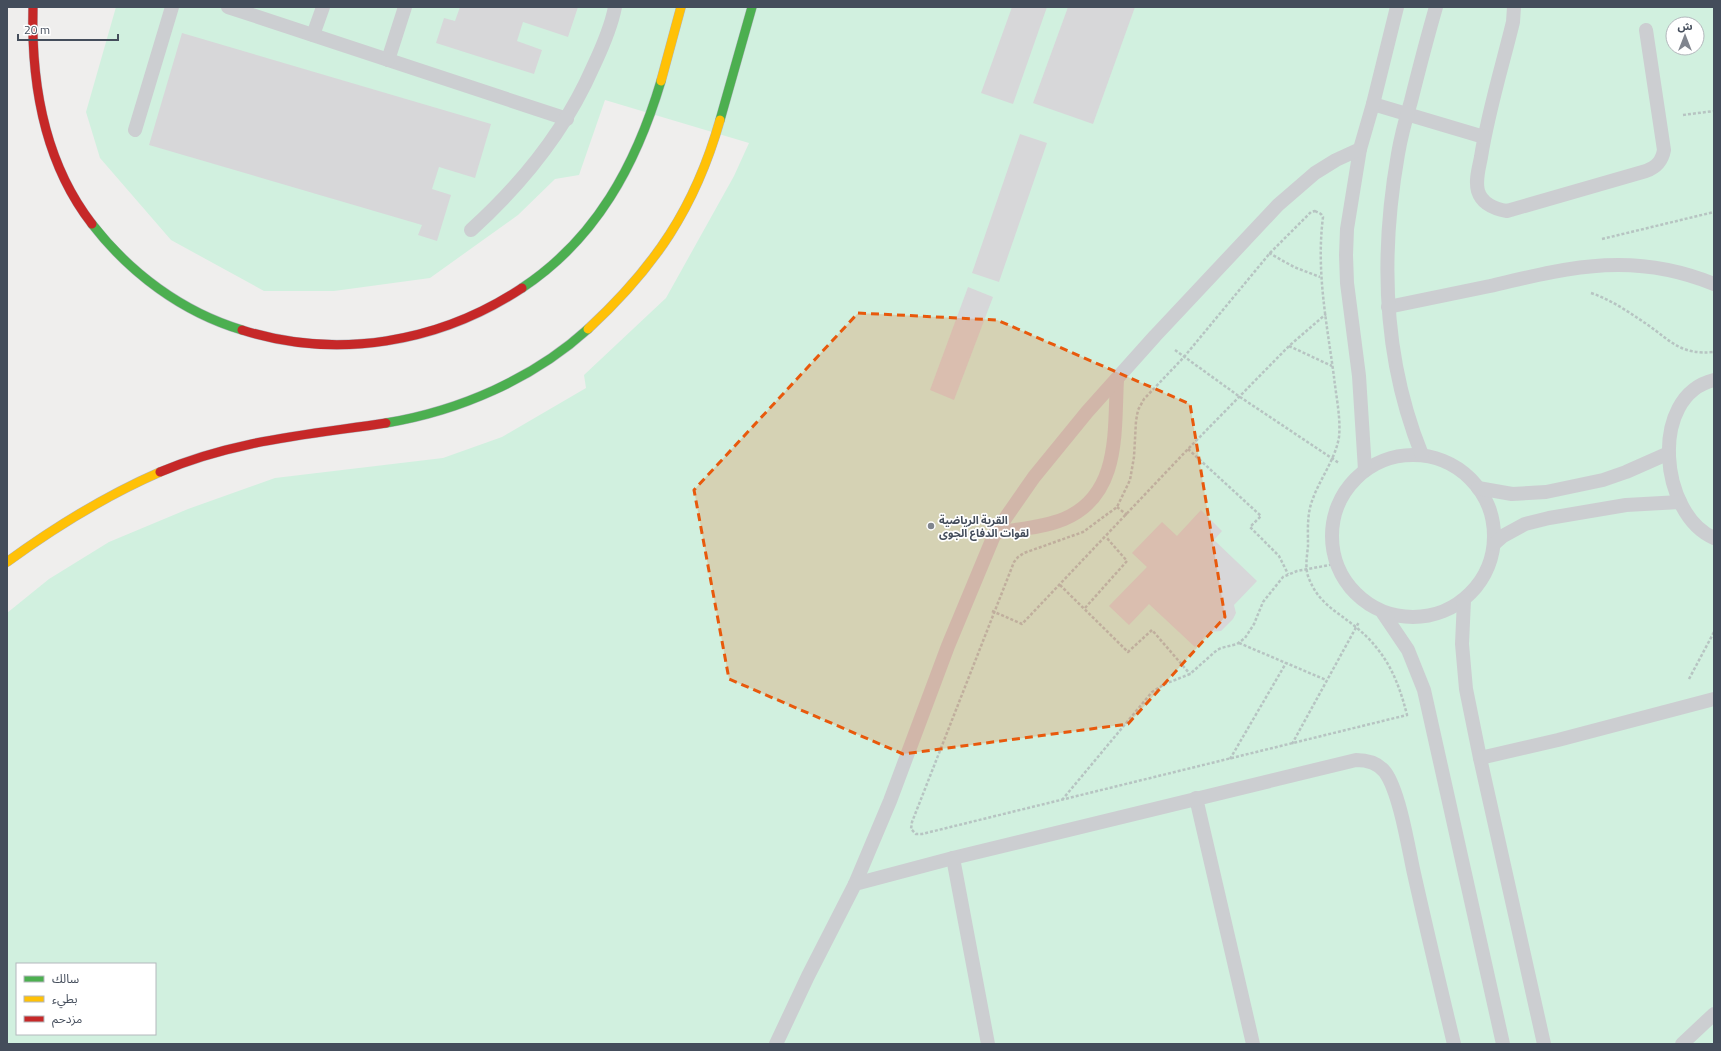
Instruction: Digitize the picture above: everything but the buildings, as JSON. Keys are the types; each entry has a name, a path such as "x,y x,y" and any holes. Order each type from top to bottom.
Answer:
{"highway":[{"path":"33,7 32,35 34,73 41,110 51,146 69,187 84,212 106,241 132,267 160,290 191,310 224,325 259,337 297,343 336,346 375,344 413,337 450,326 486,310 519,291 550,267 578,240 602,210 623,178 640,143 680,7"},
{"path":"7,562 38,538 83,510 130,485 180,464 230,448 282,436 374,425 412,418 449,408 520,377 552,357 583,333 612,307 633,285 662,248 682,215 699,181 713,145 752,7"}],"lane":[{"path":"135,130 172,7"},
{"path":"228,7 568,119"},
{"path":"313,35 322,7"},
{"path":"388,60 405,7"},
{"path":"471,230 524,178 568,119 601,51 615,7"},
{"path":"1361,473 1358,376 1347,283 1347,229 1360,149 1373,104 1397,7"},
{"path":"1422,455 1411,428 1401,393 1392,343 1388,307 1388,265 1393,190 1398,153 1436,7"},
{"path":"1514,7 1513,22 1484,137 1477,180 1479,192 1485,202 1495,209 1507,211 1653,168 1658,164 1664,150 1646,30"},
{"path":"1373,104 1484,137"},
{"path":"776,1044 808,976 855,884 890,801 945,654 995,533 1034,477 1087,412 1248,236 1296,188 1336,160 1360,149"},
{"path":"1388,307 1550,272 1578,267 1606,265 1634,265 1662,268 1689,274 1714,284"},
{"path":"995,533 1046,524 1064,518 1081,508 1096,495 1104,481 1112,459 1117,380"},
{"path":"1714,380 1694,390 1682,402 1674,416 1670,430 1669,453 1672,473 1680,502 1688,516 1698,528 1714,538"},
{"path":"1478,488 1512,494 1546,492 1603,480 1626,472 1669,453"},
{"path":"1422,455 1449,463 1472,480 1485,499 1493,521 1494,544 1485,576 1464,600 1439,613 1411,618 1383,613 1367,604 1348,587 1335,564 1330,532 1338,501 1361,473 1392,457 1422,455"},
{"path":"1494,544 1503,536 1525,524 1549,518 1626,505 1680,502"},
{"path":"1464,600 1462,644 1463,667 1480,758 1544,1044"},
{"path":"1383,613 1408,650 1424,690 1503,1044"},
{"path":"1480,758 1558,740 1714,699"},
{"path":"855,884 953,858 1196,798 1356,760 1366,760 1384,771 1390,780 1404,830 1454,1044"},
{"path":"1196,798 1253,1044"},
{"path":"953,858 988,1044"},
{"path":"1682,1044 1714,1014"}],"path":[{"path":"1659,119 1714,110"},
{"path":"1311,212 1318,212 1323,218 1320,277 1339,423 1337,447 1311,505 1308,522 1307,570 1313,587 1321,599 1341,617 1357,628 1388,663 1398,682 1407,715 1061,801 922,834 916,834 911,829 912,822 1010,569 1018,557 1031,550 1083,532 1117,507 1130,480 1134,457 1138,410 1144,399 1184,357 1270,253 1311,212"},
{"path":"1248,236 1270,253 1294,267 1320,277 1347,283"},
{"path":"967,600 1022,624 1188,449 1289,346 1325,314 1350,305"},
{"path":"1155,336 1240,397 1332,458 1361,473"},
{"path":"1289,346 1358,376"},
{"path":"1188,449 1261,516 1250,527 1279,556 1288,574"},
{"path":"1117,507 1126,515"},
{"path":"1085,608 1127,561 1106,537"},
{"path":"1061,801 1145,699 1165,684 1190,674 1221,648 1239,643 1248,633 1264,602 1278,583 1288,574 1335,564"},
{"path":"1060,585 1128,652 1152,630 1190,674"},
{"path":"1292,744 1326,680 1357,628 1367,604"},
{"path":"1239,643 1326,680"},
{"path":"1230,760 1286,663"}],"highlighted area":[{"path":"858,313 997,320 1190,404 1225,617 1128,724 903,754 729,679 694,490"}],"green space":[{"name":"القرية الرياضية لقوات الدفاع الجوى","path":"116,7 1714,7 1714,1044 7,1044 7,613 49,579 109,542 188,509 275,478 443,458 502,437 586,388 584,375 666,298 734,176 749,143 605,100 579,175 555,179 518,215 430,278 334,291 264,291 171,240 100,158 86,112"}],"traffic: fast":[{"path":"720,120 752,7"},
{"path":"522,288 548,268 571,247 592,223 610,198 626,170 639,142 661,81"},
{"path":"92,224 123,259 159,289 199,313 242,330"},
{"path":"386,423 413,418 441,410 494,390 519,378 544,363 567,347 588,329"}],"traffic: slow":[{"path":"661,81 681,7"},
{"path":"588,329 633,283 653,259 670,234 698,181 710,152 720,120"},
{"path":"7,562 81,513 120,491 160,472"}],"traffic: jam":[{"path":"33,7 35,64 38,93 44,121 62,175 92,224"},
{"path":"242,330 278,339 314,344 350,344 386,341 422,333 457,322 490,307 522,288"},
{"path":"160,472 188,461 244,446 300,435 386,423"}],"place":[{"name":"القرية الرياضية لقوات الدفاع الجوى","path":"931,526"}]}
